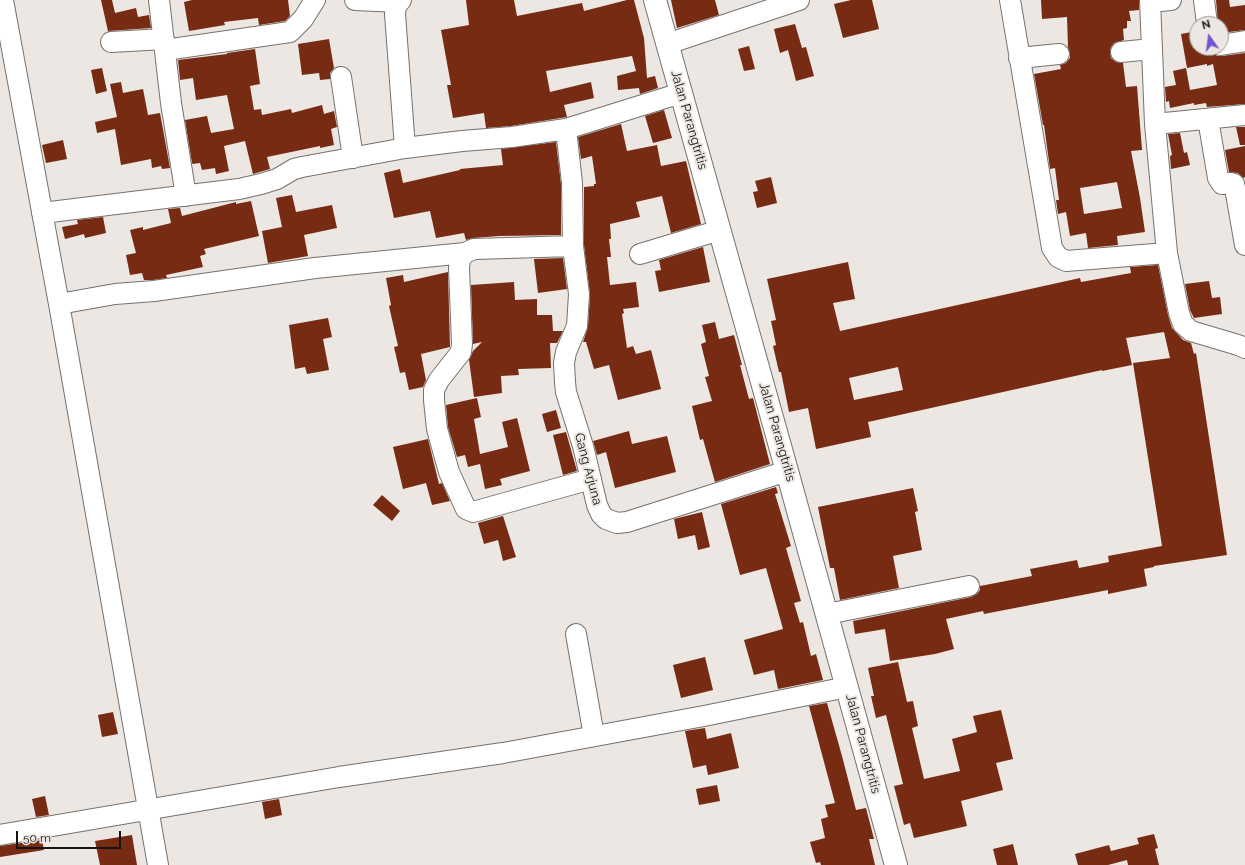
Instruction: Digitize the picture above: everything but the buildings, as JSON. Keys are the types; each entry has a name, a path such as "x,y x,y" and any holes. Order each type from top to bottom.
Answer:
{"main road":[{"name":"Jalan Parangtritis","path":"655,0 680,93 788,471 896,865"}],"street":[{"path":"159,0 171,103 186,196"},
{"path":"111,42 165,44 290,32 303,19 315,0"},
{"path":"355,0 400,1"},
{"path":"667,44 800,0"},
{"path":"1010,0 1052,248 1058,257 1066,262 1167,253"},
{"path":"1171,0 1150,1 1155,124 1167,253 1179,313 1183,324 1191,331 1238,344 1245,348"},
{"path":"1204,0 1206,16"},
{"path":"400,1 396,6 395,14 405,148"},
{"path":"3,2 59,304 158,865"},
{"path":"1229,44 1245,41"},
{"path":"1121,52 1152,49"},
{"path":"1019,58 1058,54"},
{"path":"341,77 353,158"},
{"path":"42,212 239,189 276,179 294,169 302,167 405,148 462,140 512,137 566,129 680,93"},
{"path":"1155,124 1245,115"},
{"path":"1208,119 1218,178 1222,184 1234,184 1236,188 1245,245"},
{"path":"59,304 116,294 154,291 315,268 465,253 474,249 573,246 572,182 566,129"},
{"path":"640,254 720,230"},
{"name":"Gang Arjuna","path":"573,246 579,294 578,326 566,352 564,363 566,392 583,446 601,514 606,519 617,523 627,522 788,471"},
{"path":"465,253 460,258 459,268 461,352 439,380 434,390 439,436 449,472 462,504 466,509 474,512 591,479"},
{"path":"827,614 969,586"},
{"path":"576,634 594,736"},
{"path":"0,834 339,777 510,751 704,716 847,687"}]}
